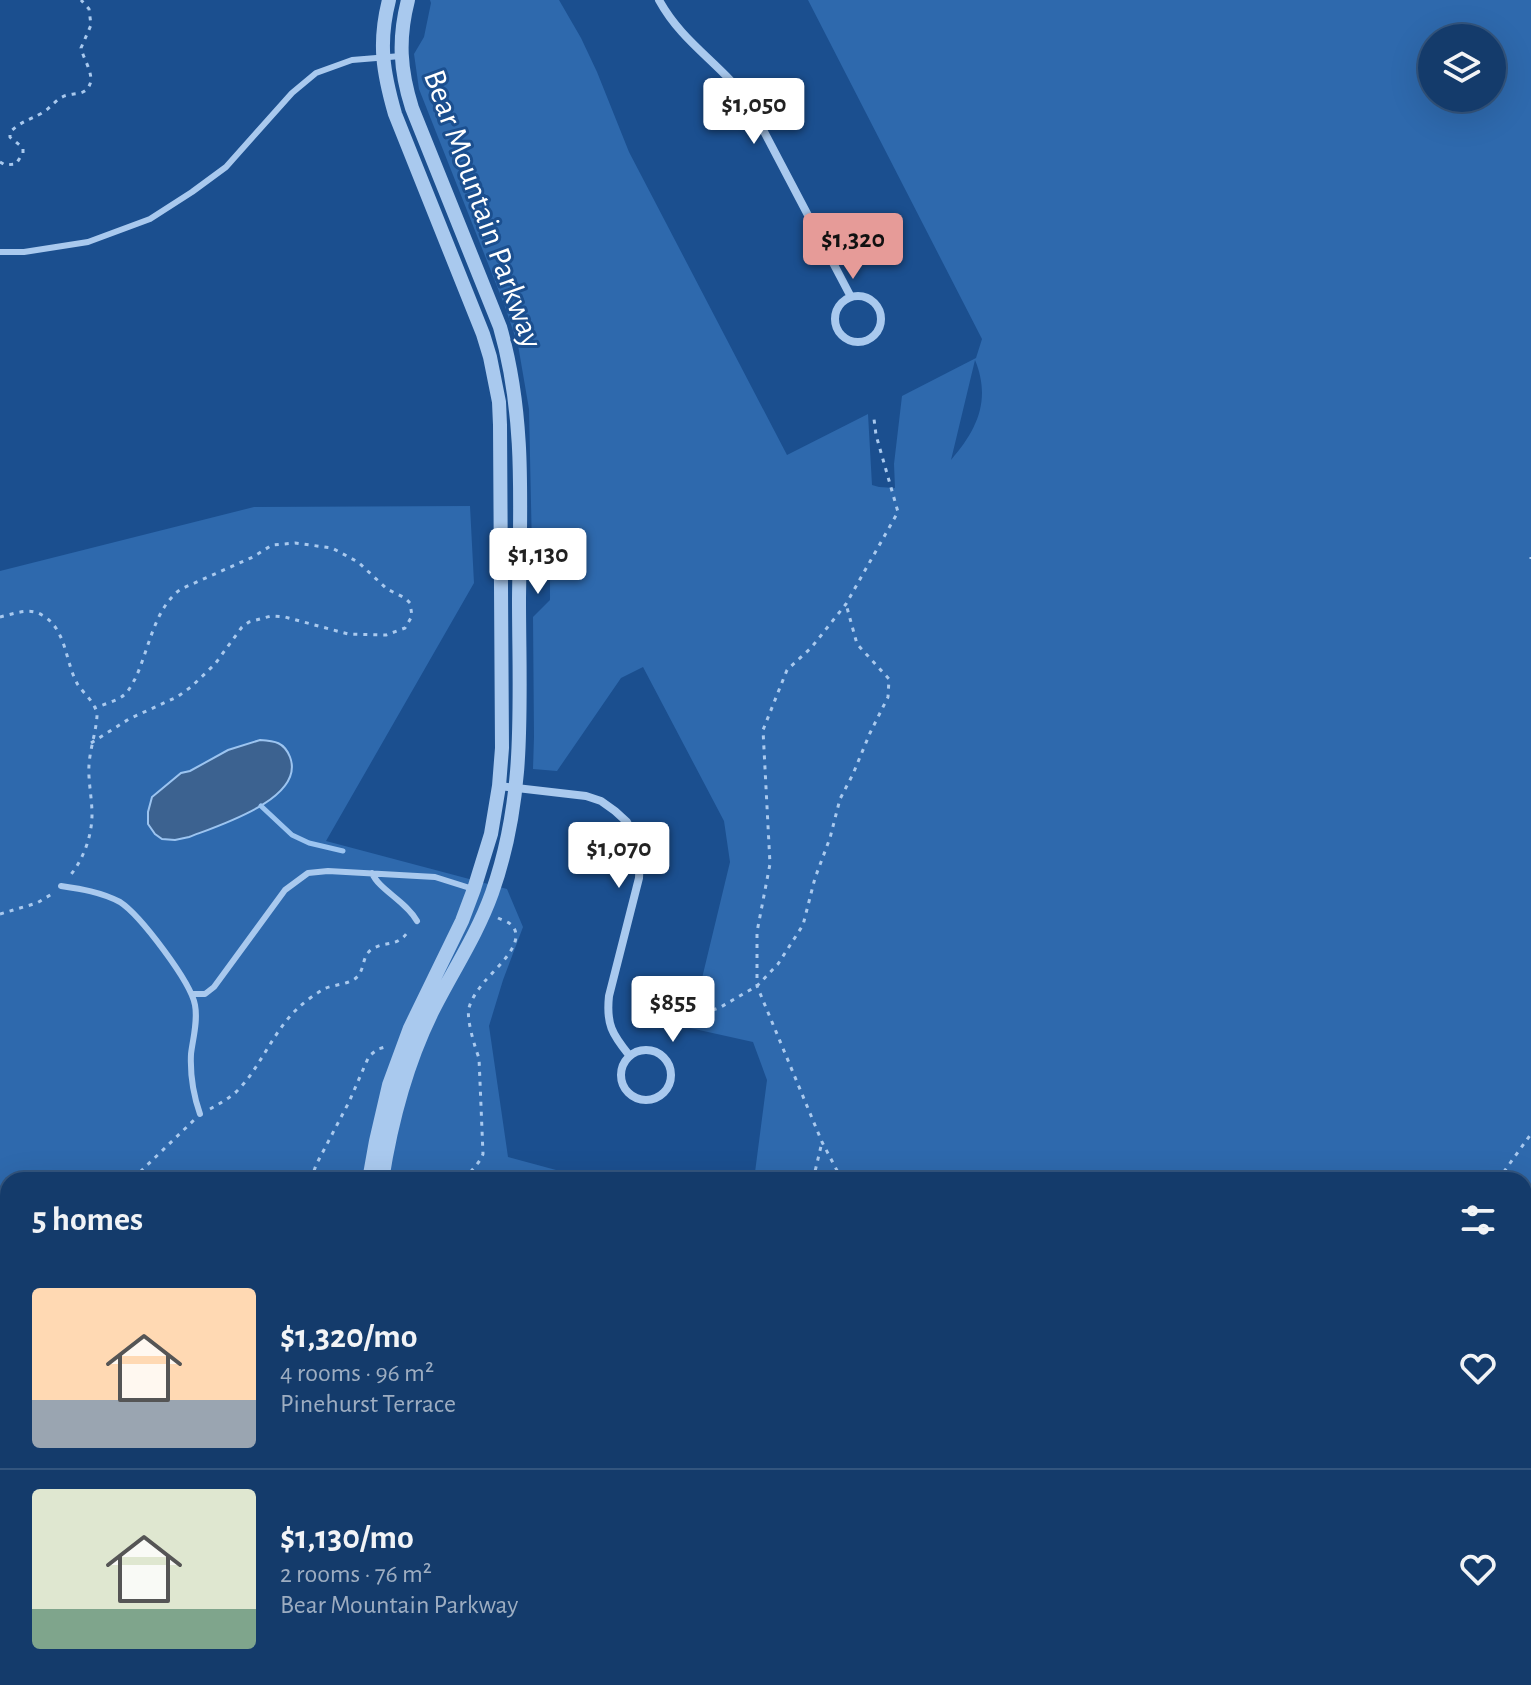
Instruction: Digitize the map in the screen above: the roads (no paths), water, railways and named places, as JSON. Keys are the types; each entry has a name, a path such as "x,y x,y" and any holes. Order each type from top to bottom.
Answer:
{"street":[{"name":"Bear Mountain Parkway","path":"371,1172 382,1113 402,1047 474,889 491,834 502,748 499,402 483,334 395,114 382,58 389,0"},
{"name":"Bear Mountain Parkway","path":"384,1172 394,1116 410,1064 434,1008 477,929 491,896 509,836 520,744 519,440 514,390 500,327 404,81 402,29 408,0"},
{"path":"659,0 678,30 741,91 749,103 851,297"},
{"path":"851,297 870,299 881,314 878,332 861,342 852,341 837,329 837,310 842,302 851,297"},
{"path":"499,786 586,796 601,801 627,822 636,839 640,856 639,878 607,1012 610,1027 629,1055"},
{"path":"643,1049 657,1051 668,1061 672,1075 668,1089 657,1098 642,1100 629,1094 621,1082 622,1067 629,1055 643,1049"}],"lane":[{"path":"0,252 24,252 88,242 150,219 226,167 292,93 316,73 352,60 401,56"},
{"path":"192,994 205,994 214,987 285,890 308,873 328,871 435,877 474,889"},
{"path":"372,873 375,880 405,904 417,921"},
{"path":"61,886 87,889 120,903 132,912 185,980 192,994 196,1015 191,1074 200,1114"}],"waterway":[{"path":"261,806 292,835 309,843 343,851"}]}
